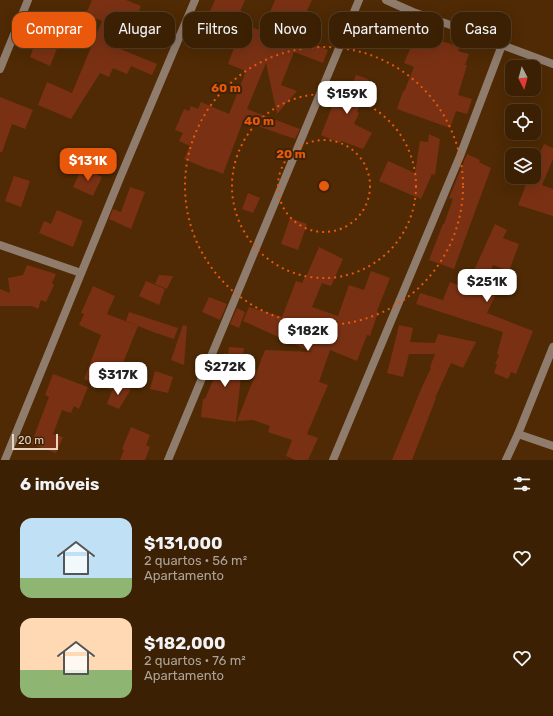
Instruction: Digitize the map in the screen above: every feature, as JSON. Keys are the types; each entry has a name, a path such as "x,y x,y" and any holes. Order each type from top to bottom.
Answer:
{"street":[{"path":"0,68 28,0"},
{"path":"5,460 195,0"},
{"path":"168,460 359,0"},
{"path":"386,0 413,12 451,25"},
{"path":"333,460 460,156 501,48"},
{"path":"510,48 553,64"},
{"path":"0,245 81,273"},
{"path":"506,460 553,347"},
{"path":"518,434 553,446"}],"building":[{"path":"92,0 126,0 141,6 139,12 104,12 104,48 118,48 157,64 152,75 131,66 127,74 113,68 109,77 100,73 71,119 38,105 47,82 72,93 91,48 96,48 96,35 102,21 96,18 96,12 87,12"},
{"path":"215,0 245,0 240,12 210,11"},
{"path":"275,0 312,0 306,12 270,12"},
{"path":"252,27 260,30 260,48 321,47 328,50 323,63 294,52 281,85 297,91 277,114 266,63 247,109 300,129 295,139 243,121 223,174 184,159 190,146 179,141 183,133 175,130 184,109 189,111 191,106 198,109 201,102 229,114 246,71 228,64 234,48 252,48"},
{"path":"443,41 451,44 451,48 460,48 458,51 469,54 458,95 472,99 467,114 456,111 450,128 397,109 414,67 404,63 410,48 443,48"},
{"path":"33,48 57,48 50,66 30,57"},
{"path":"356,75 368,79 364,89 366,89 357,112 359,113 354,124 372,133 363,149 341,141 340,143 321,135 341,80 352,85"},
{"path":"0,97 33,110 25,129 12,124 2,152 0,152"},
{"path":"429,134 440,139 435,175 432,174 421,199 379,181 388,161 415,173 420,141 428,142"},
{"path":"544,144 553,148 553,159 542,185 553,189 553,216 518,205 526,184 541,184 541,151"},
{"path":"467,154 480,160 479,162 491,168 454,269 429,260 453,199 449,198"},
{"path":"82,168 102,177 93,196 73,187"},
{"path":"14,176 30,181 21,207 5,201"},
{"path":"130,187 145,192 131,229 109,219 113,209 121,212"},
{"path":"248,193 260,198 253,213 242,209"},
{"path":"57,210 83,221 73,247 39,233 44,221 51,224"},
{"path":"290,218 307,224 298,250 281,244"},
{"path":"495,224 507,230 503,238 519,244 509,271 493,265 483,290 495,296 487,313 533,331 516,374 511,372 508,379 494,373 503,332 416,304 420,293 443,300 450,282 466,288"},
{"path":"319,247 343,259 331,286 322,283 312,307 338,316 349,285 364,290 371,271 390,278 377,311 378,312 370,336 367,335 357,361 330,350 319,382 328,385 307,434 318,438 308,460 295,460 286,456 292,440 268,432 270,426 253,420 237,421 265,350 312,352 243,321 249,307 282,317 296,281 302,283"},
{"path":"27,265 56,274 52,283 54,285 46,302 41,300 39,305 42,306 39,306 38,309 32,306 0,306 0,289 10,293 8,278 23,275"},
{"path":"159,275 173,276 167,289 155,284"},
{"path":"146,281 165,289 159,305 139,296"},
{"path":"93,286 115,296 107,314 138,326 112,390 84,379 101,335 79,325 84,314 81,313"},
{"path":"209,297 227,304 220,320 202,312"},
{"path":"237,308 245,312 239,328 230,324"},
{"path":"129,312 178,328 174,339 126,321"},
{"path":"183,325 187,326 184,365 171,360"},
{"path":"399,325 413,328 410,342 435,343 438,334 476,342 463,368 451,363 435,398 412,460 392,460 431,368 430,367 435,354 409,354 403,377 387,373"},
{"path":"229,347 244,348 236,422 201,417 203,399 205,399 224,353 228,354"},
{"path":"155,371 173,377 168,393 150,389"},
{"path":"53,374 88,387 79,409 74,406 71,413 62,410 53,434 63,437 56,453 31,444 49,397 45,395"},
{"path":"115,383 131,389 119,409 107,404"},
{"path":"131,427 150,435 146,445 150,447 145,460 120,460 124,450 122,449"}]}
